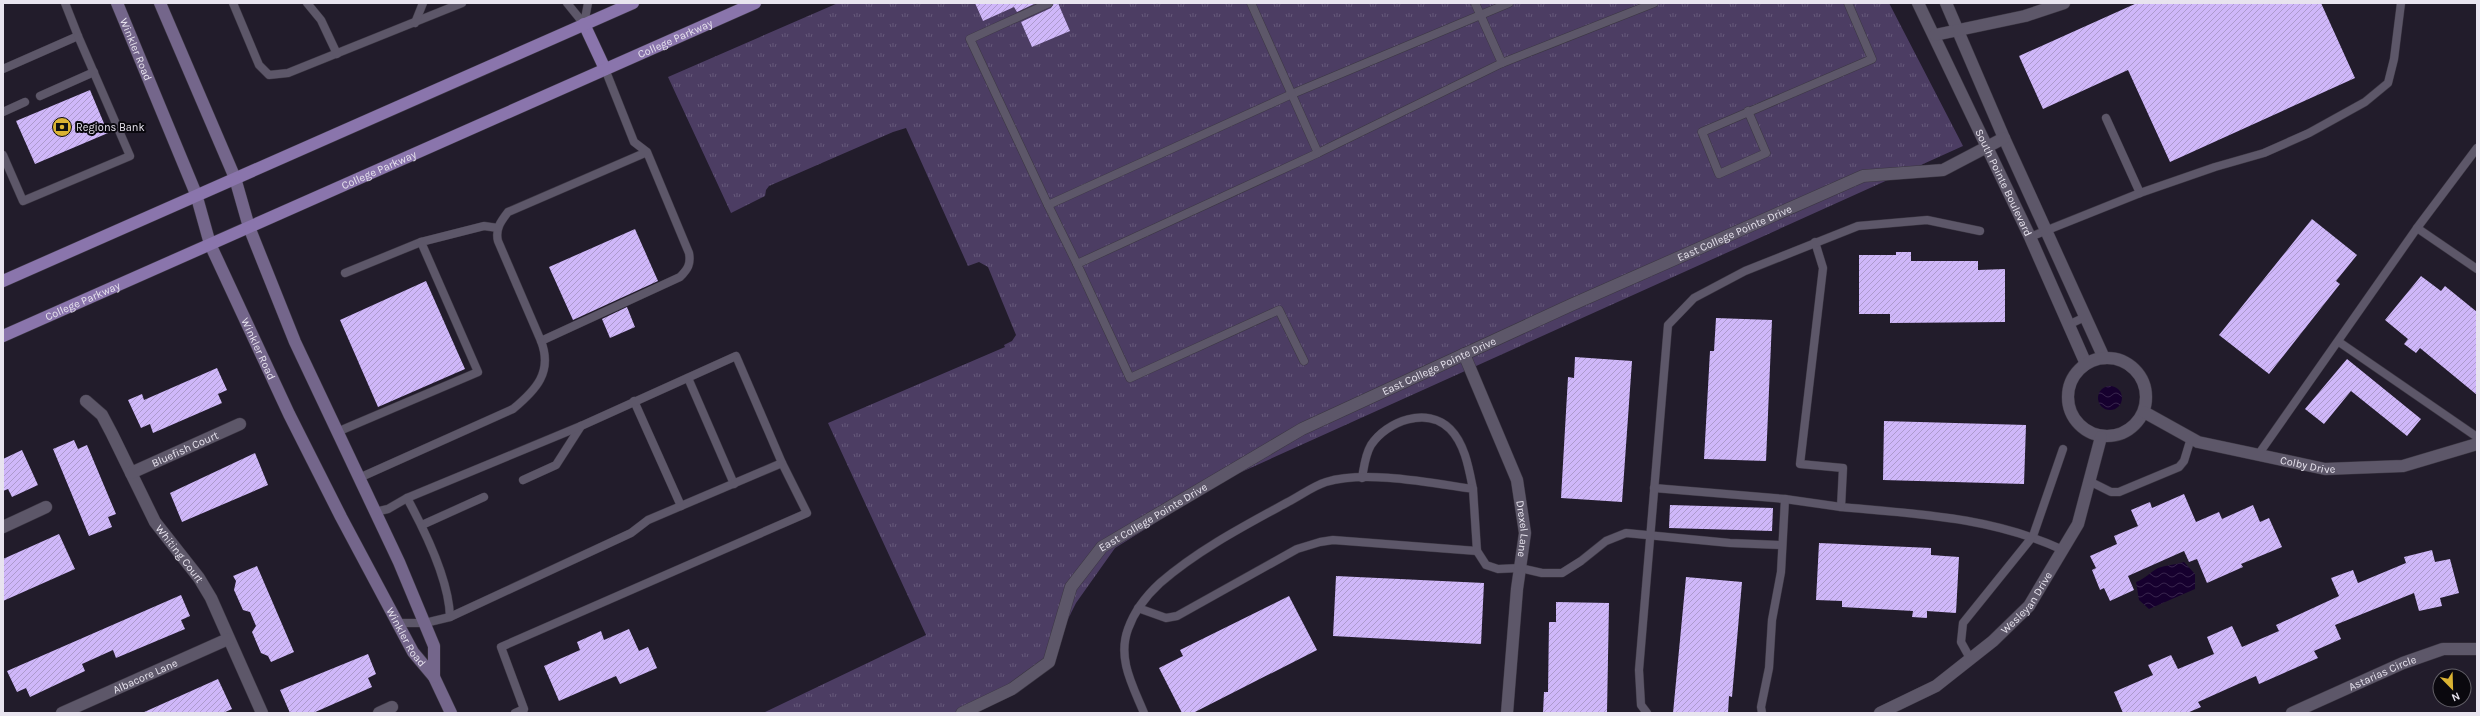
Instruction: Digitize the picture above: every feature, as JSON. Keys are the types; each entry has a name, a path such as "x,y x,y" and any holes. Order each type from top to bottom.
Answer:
{"main road":[{"path":"3,281 196,194 632,3"},
{"name":"College Parkway","path":"3,336 755,3"},
{"path":"584,24 605,69"}],"street":[{"name":"Winkler Road","path":"117,3 196,194 210,244 289,414 413,652 434,677 451,713"},
{"name":"Winkler Road","path":"160,3 235,178 249,227 294,342 375,512 425,623 434,646 434,677"},
{"name":"South Pointe Boulevard","path":"1918,3 2030,237 2086,364"},
{"name":"South Pointe Boulevard","path":"1946,3 2004,138 2104,358"},
{"path":"1935,36 2045,6 2064,3"},
{"name":"East College Pointe Drive","path":"962,713 1012,690 1049,662 1071,587 1102,547 1302,429 1464,354 1863,176 1943,170 2004,138"},
{"name":"Drexel Lane","path":"1464,354 1517,480 1525,533 1520,568 1507,713"},
{"path":"2104,358 2124,362 2140,374 2146,392 2144,412 2137,423 2127,432 2114,436 2101,436 2080,426 2073,417 2069,406 2068,394 2071,383 2077,372 2086,364 2104,358"},
{"name":"Whiting Court","path":"86,401 102,415 155,522 199,578 262,713"},
{"name":"Colby Drive","path":"2144,412 2198,442 2326,469 2403,466 2477,444"},
{"name":"Bluefish Court","path":"130,473 240,424"},
{"name":"Wesleyan Drive","path":"1880,713 1936,686 1971,660 2023,614 2039,591 2078,524 2101,436"},
{"path":"3,527 46,507"},
{"name":"Albacore Lane","path":"62,713 228,639"},
{"name":"Astarias Circle","path":"2292,713 2403,663 2443,649 2464,647 2477,649"},
{"path":"379,713 392,707"}],"lane":[{"path":"3,155 23,201 130,156 65,3"},
{"path":"234,3 260,65 269,75 288,73 462,3"},
{"path":"307,3 321,20 336,54"},
{"path":"415,23 422,3"},
{"path":"567,3 584,24"},
{"path":"584,24 588,3"},
{"path":"1049,3 970,39 1130,378 1279,310 1304,361"},
{"path":"1251,3 1318,153"},
{"path":"1475,3 1502,63"},
{"path":"1048,205 1292,94 1509,3"},
{"path":"1077,264 1318,153 1502,63 1654,3"},
{"path":"1748,111 1766,153 1719,174 1702,132 1748,111 1872,59 1848,3"},
{"path":"2030,237 2140,193 2215,167 2264,153 2309,133 2365,102 2388,83 2394,59 2401,3"},
{"path":"3,69 78,36"},
{"path":"541,341 680,277 688,269 690,262 689,252 647,152 634,142 605,69"},
{"path":"40,96 94,72"},
{"path":"3,112 25,102"},
{"path":"2106,118 2140,193"},
{"path":"2258,455 2339,342 2417,228 2477,148"},
{"path":"359,478 513,409 529,396 546,367 546,352 498,241 498,228 508,212 647,152"},
{"path":"1647,713 1641,705 1639,670 1668,325 1694,298 1745,271 1858,226 1927,220 1980,231"},
{"path":"345,273 421,242 484,226 498,228"},
{"path":"2417,228 2477,269"},
{"path":"337,432 478,372 421,242"},
{"path":"1815,242 1823,268 1800,464 1843,468 1841,507"},
{"path":"2068,325 2085,317"},
{"path":"2339,342 2477,437"},
{"path":"375,512 388,509 407,498 581,426 736,356 782,463 807,513 501,647 524,709 516,713"},
{"path":"688,378 734,484"},
{"path":"634,401 681,506"},
{"path":"1362,478 1370,447 1385,430 1416,418 1431,417 1451,430 1459,442 1469,467 1473,489 1477,551 1486,565 1498,569 1520,568 1542,573 1562,573 1581,561 1606,540 1626,533 1782,545"},
{"path":"523,480 556,465 581,426"},
{"path":"2089,481 2111,492 2119,492 2179,467 2184,461 2191,438"},
{"path":"1971,660 1961,642 1963,623 2033,536 2063,449"},
{"path":"398,623 425,623 450,618 631,533 648,520 782,463"},
{"path":"1144,713 1125,668 1124,647 1128,630 1138,608 1160,583 1189,562 1270,512 1326,482 1362,478 1408,480 1473,489"},
{"path":"1654,488 1785,499 1841,507 1975,521 2033,536 2063,550"},
{"path":"422,525 484,497"},
{"path":"407,498 422,525 449,599 450,618"},
{"path":"1762,713 1760,707 1769,668 1772,620 1781,572 1785,499"},
{"path":"1138,608 1166,618 1177,616 1297,549 1333,540 1477,551"}],"green space":[{"path":"838,3 1889,3 1963,146 1226,479 1115,548 1076,603 1042,671 959,713 763,713 926,635 828,423 1005,347 1004,345 1012,341 1016,335 988,267 979,262 968,266 906,128 893,132 769,186 766,190 765,196 731,213 668,77"}],"water":[{"path":"2105,386 2115,386 2122,393 2122,403 2115,410 2105,410 2098,403 2098,393"},
{"path":"2184,562 2195,574 2195,589 2149,609 2139,600 2136,582 2158,568"}],"building":[{"path":"975,3 1036,3 1017,12 1014,7 983,21"},
{"path":"1054,3 1058,3 1070,31 1032,47 1021,22 1051,8"},
{"path":"2137,3 2321,3 2355,78 2170,162 2128,70 2043,109 2019,56"},
{"name":"Regions Bank","path":"90,90 108,133 35,164 16,121"},
{"path":"2312,219 2357,255 2336,281 2340,284 2269,374 2219,335"},
{"path":"635,229 658,281 573,320 549,267"},
{"path":"1896,252 1911,252 1911,261 1978,261 1978,270 2005,269 2005,322 1890,323 1890,314 1859,314 1859,255 1896,255"},
{"path":"2421,276 2441,291 2445,286 2477,312 2477,395 2420,348 2416,353 2404,344 2408,339 2385,320"},
{"path":"426,281 465,369 378,407 340,320"},
{"path":"627,307 635,327 610,338 602,319"},
{"path":"1716,318 1772,320 1766,461 1704,459 1710,351 1714,351"},
{"path":"1575,357 1632,361 1622,502 1561,498 1568,377 1574,378"},
{"path":"2347,359 2421,419 2407,436 2351,391 2324,424 2305,409"},
{"path":"217,368 227,390 218,394 222,403 153,433 150,424 141,428 128,400 142,394 144,400"},
{"path":"1884,421 2026,425 2024,484 1883,480"},
{"path":"74,440 78,449 87,445 116,514 108,517 112,527 89,536 53,449"},
{"path":"22,450 38,485 12,497 8,489 3,491 3,459"},
{"path":"255,453 268,485 182,522 170,493"},
{"path":"2184,494 2196,522 2219,512 2222,519 2253,505 2260,522 2269,518 2282,547 2241,564 2243,567 2207,583 2197,559 2189,562 2184,551 2128,576 2134,590 2110,601 2104,588 2100,590 2092,570 2096,568 2090,556 2117,544 2114,536 2138,526 2131,510 2150,502 2152,508"},
{"path":"1670,505 1773,508 1772,531 1669,528"},
{"path":"59,534 75,569 3,601 3,559"},
{"path":"1819,543 1931,548 1931,555 1959,557 1956,613 1927,611 1927,618 1912,617 1913,611 1842,607 1842,601 1816,600"},
{"path":"2432,550 2435,562 2450,559 2459,593 2440,598 2442,606 2419,611 2414,593 2335,625 2341,639 2314,651 2318,658 2259,684 2256,676 2198,702 2201,707 2187,713 2123,713 2114,692 2153,675 2148,665 2171,655 2178,669 2214,654 2207,637 2232,626 2242,647 2279,631 2276,625 2339,596 2331,578 2353,570 2358,583 2406,563 2404,557"},
{"path":"257,566 294,652 271,662 268,656 261,653 252,632 256,626 250,612 243,610 234,590 236,581 233,576"},
{"path":"1336,576 1484,583 1481,644 1333,636"},
{"path":"1686,577 1742,582 1732,697 1729,696 1728,713 1673,713"},
{"path":"181,595 190,616 181,620 185,629 116,658 113,650 82,664 85,671 30,697 26,688 17,692 7,671"},
{"path":"1289,596 1317,650 1193,713 1182,713 1159,668 1183,656 1180,650"},
{"path":"1556,602 1609,603 1607,713 1543,713 1544,692 1548,692 1549,622 1556,622"},
{"path":"629,629 639,651 648,647 657,668 620,684 616,676 559,701 544,666 580,650 577,642 601,631 604,640"},
{"path":"368,654 376,674 368,678 372,687 313,713 290,713 280,690"},
{"path":"218,679 232,709 223,713 142,713"}],"place":[{"name":"Regions Bank","path":"62,127"}]}
